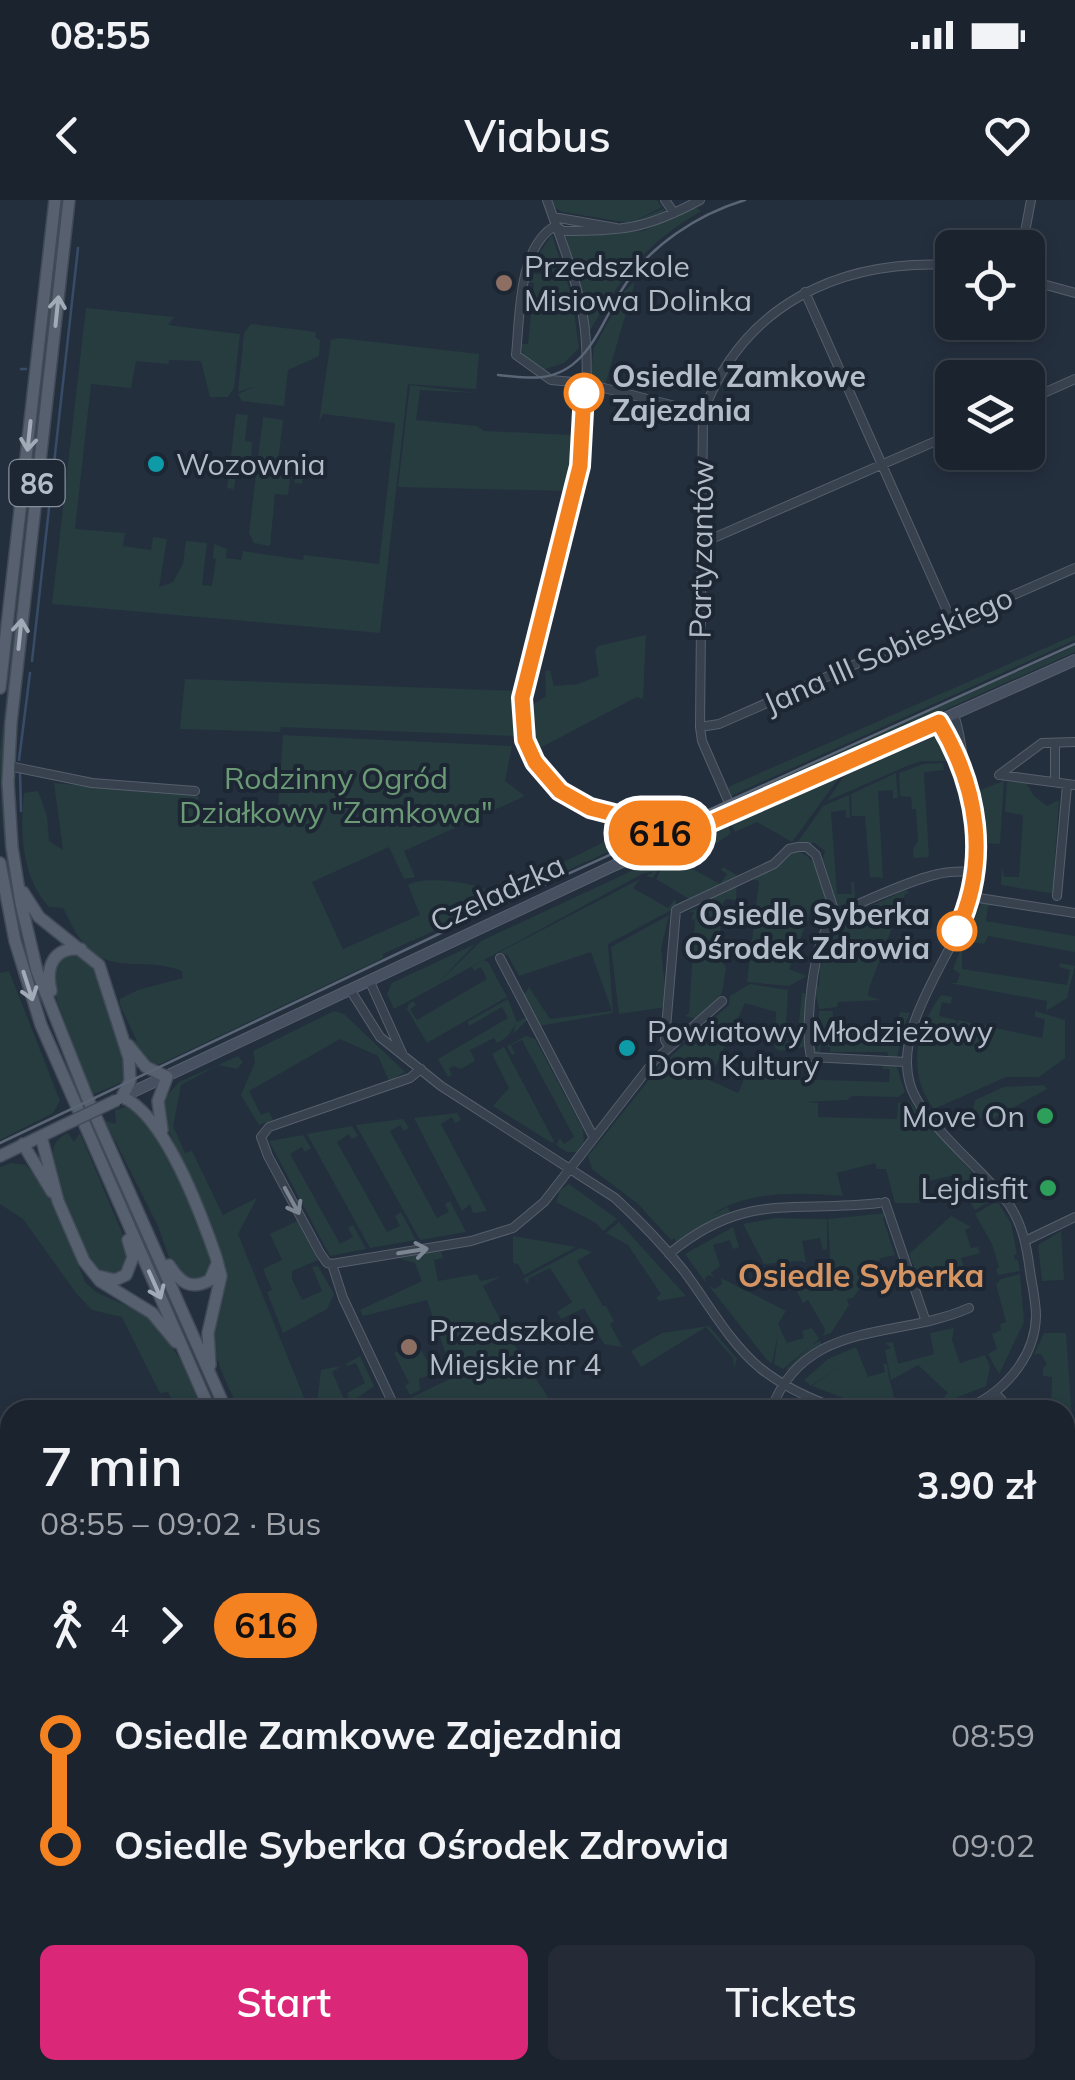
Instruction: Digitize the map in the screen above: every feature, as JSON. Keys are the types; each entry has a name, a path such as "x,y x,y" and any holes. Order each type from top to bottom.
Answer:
{"main road":[{"name":"86","path":"0,688 55,200"},
{"name":"86","path":"69,200 12,704 9,766 17,883 28,939 51,1010 222,1400"},
{"name":"Czeladzka","path":"0,1156 666,842 1075,660"},
{"path":"0,863 15,942 38,1014 206,1400"},
{"path":"17,883 39,917 98,965 126,1044 131,1074 120,1098 142,1108 163,1134"},
{"path":"51,1010 51,961 60,952 81,948"},
{"path":"126,1044 146,1067 167,1077 158,1101 163,1134 218,1262 220,1276 208,1333 208,1370"},
{"path":"41,1136 58,1201"},
{"path":"23,1144 58,1201 94,1274 157,1318 185,1352"},
{"path":"94,1274 115,1280 130,1270 133,1256 124,1229 125,1218"},
{"path":"159,1256 177,1278 189,1285 210,1280 218,1262"}],"street":[{"path":"547,200 584,320 584,383 580,466 522,698 525,740 535,762 560,791 590,808 645,822 666,842"},
{"path":"665,200 674,214"},
{"path":"554,222 564,231 620,230 654,223 700,200"},
{"path":"1025,230 1031,200"},
{"path":"554,222 525,269 516,355 546,378 584,383 703,413"},
{"name":"Partyzantów","path":"733,812 700,728 703,413 740,342 771,314 805,292 883,268 935,265"},
{"path":"1045,285 1075,294"},
{"path":"805,292 952,622"},
{"path":"1045,392 1075,379"},
{"path":"702,543 935,442"},
{"name":"Jana III Sobieskiego","path":"700,728 719,724 1075,568"},
{"path":"954,715 976,838 976,872 972,896 912,1030 906,1062 918,1103 1005,1200 1025,1241 1035,1306 1034,1331 1016,1370 985,1400"},
{"path":"939,722 964,770"},
{"path":"1057,896 1071,785 999,775 1034,746 1075,742"},
{"path":"1055,743 1055,782"},
{"path":"9,766 92,783 195,791"},
{"path":"669,1047 665,1040 676,910 770,866 798,846 816,855 836,916"},
{"path":"906,1062 811,1057 814,964 826,930 836,916 932,875 976,872"},
{"path":"972,896 1075,913"},
{"path":"500,958 594,1138"},
{"path":"370,982 402,1053"},
{"path":"351,991 372,1028 441,1086 614,1198 670,1254 749,1358 782,1384 816,1400"},
{"path":"421,1070 410,1078 277,1124 262,1133 268,1156 324,1260 332,1264 493,1236 513,1228 571,1169 669,1047 722,1001"},
{"path":"670,1254 737,1213 777,1207 844,1208 882,1202 926,1319"},
{"path":"1025,1241 1075,1217"},
{"path":"332,1264 342,1298 391,1400"},
{"path":"775,1400 782,1384 814,1355 838,1342 969,1308"},
{"path":"995,1393 1001,1400"}],"green space":[{"path":"60,200 65,200 4,788 43,999 37,1001 8,878 0,752"},
{"path":"552,200 657,200 662,207 634,221 665,208 661,216 629,223 563,212 555,208"},
{"path":"695,207 701,211 636,263 589,332 566,237 643,231"},
{"path":"552,235 572,297 579,348 564,363 540,371 525,358 520,344 528,344 534,283 527,282 529,274 548,274 548,265 532,264"},
{"path":"635,281 631,297 626,298 626,313 605,385 590,380 594,348 624,292"},
{"path":"86,308 174,317 168,325 240,334 234,388 228,397 210,397 201,361 136,361 131,388 91,384 75,529 125,533 123,546 151,550 153,537 167,539 159,587 173,582 183,564 186,541 207,543 202,585 212,586 214,544 227,549 226,558 241,560 243,551 303,560 304,555 379,564 395,423 323,414 319,422 331,340 479,354 476,389 408,384 380,633 52,604"},
{"path":"251,324 316,332 315,337 320,340 319,356 288,370 284,406 242,401 238,394 256,386 238,392 244,333"},
{"path":"410,385 475,393 420,390 416,420 477,426 484,431 573,435 575,450 568,491 398,487"},
{"path":"236,414 248,415 245,441 252,442 251,464 237,467 234,489 227,488"},
{"path":"263,417 283,420 278,463 299,465 304,475 302,484 290,478 288,495 275,494 270,546 254,543 249,533"},
{"path":"646,635 643,699 637,697 534,751 525,709 534,666 539,666 531,706 546,696 545,671 550,670 554,686 578,684 599,676 595,651 598,646"},
{"path":"1075,635 1075,640 731,796 728,787"},
{"path":"1075,646 1075,652 738,802 731,800"},
{"path":"185,679 515,691 515,736 281,727 280,732 180,729"},
{"name":"Rodzinny Ogród Działkowy \"Zamkowa\"","path":"283,735 512,746 505,781 525,796 404,851 415,877 404,879 389,847 312,882 343,949 420,915 408,885 417,882 472,885 504,899 156,1066 151,1065 130,1040 137,1041 120,999 183,978 182,971 101,957 78,936 63,908 49,907 33,882 24,853 24,793 38,791 47,816 49,841 63,850 54,783 198,796 199,806 278,810"},
{"path":"940,737 951,761 909,765 827,801 844,776"},
{"path":"943,763 944,770 924,772 929,857 914,858 913,849 918,841 916,809 912,809 911,797 900,796 899,773 923,764"},
{"path":"896,773 898,798 893,798 893,790 878,791 883,878 870,877 865,816 852,816 851,794"},
{"path":"839,778 792,842 757,822 735,832 732,825"},
{"path":"1004,781 1000,844 986,843 978,791"},
{"path":"1007,782 1026,783 1047,806 1059,800 1055,894 1001,885 1002,867 1004,877 1019,877 1023,815 1005,812"},
{"path":"849,795 850,818 846,818 846,810 831,812 837,894 852,894 854,882 855,900 837,907 823,859 825,851 813,842 797,843 823,806"},
{"path":"636,826 649,833 512,896 506,891"},
{"path":"728,826 731,833 717,843 657,871 653,878 646,876 655,871 642,874 394,1009 387,994 392,983 475,944 437,984 481,941"},
{"path":"793,850 803,853 816,866 824,894 826,914 811,910 789,969 807,976 789,986 747,982 759,881 749,878 778,866"},
{"path":"691,856 684,868 687,866 720,884 727,874 721,870 723,867 740,877 691,900 656,879 660,871"},
{"path":"640,879 633,888 668,908 675,899 677,907 608,944 613,1013 539,1026 523,996 529,987 550,1019 612,1011 591,952 519,976 507,954 502,956 500,952"},
{"path":"737,883 736,900 726,899 723,903 718,953 726,968 722,993 698,1019 685,1016 689,1013 695,920 691,919 694,912 688,912 706,905 703,898"},
{"path":"906,890 909,893 905,894 869,988 868,996 881,1000 838,1002 837,1007 819,1009 814,985 819,985 820,967 836,922"},
{"path":"982,902 996,905 988,906 986,921 1075,936 1075,952 988,936 984,944 965,941"},
{"path":"669,915 661,949 667,1007 619,1014 611,947"},
{"path":"962,946 962,969 1067,985 1070,970 1059,967 1060,963 1075,966 1067,998 1046,1011 1047,1001 949,983 957,983 960,974 953,969"},
{"path":"77,954 94,967 126,1066 127,1080 92,1095 54,992 55,962 62,956"},
{"path":"484,960 507,997 427,1043 407,1009 409,1004 413,1001 416,1005 410,1009 417,1020 487,979 481,967 474,971 472,967"},
{"path":"9,971 60,1101 53,1113 0,1140 0,973"},
{"path":"750,984 788,990 785,1041 797,1041 805,993 805,1029 800,1030 806,1031 805,1047 779,1051 775,1048 776,1012 745,1003 709,1080 738,1093 747,1072 772,1076 774,1059 795,1061 795,1065 786,1065 786,1079 889,1082 890,1069 883,1069 883,1065 896,1065 905,1092 898,1097 852,1096 847,1100 805,1102 818,1103 818,1117 897,1119 898,1103 909,1101 995,1198 975,1210 954,1175 925,1182 930,1203 895,1203 886,1169 877,1169 875,1163 837,1173 843,1196 792,1194 740,1201 725,1208 710,1216 728,1207 730,1212 677,1243 674,1238 671,1240 638,1204 592,1169 588,1156 660,1066 729,1005 730,996"},
{"path":"941,995 952,997 951,1004 942,1002 939,1016 956,1020 956,1025 958,1020 1042,1038 1045,1019 1035,1017 1035,1011 1065,1020 1065,1058 1039,1077 1006,1077 934,1109 925,1095 917,1066 920,1036"},
{"path":"508,999 517,1022 528,1019 513,1034 516,1023 497,1043 494,1038 470,1050 475,1061 461,1069 453,1066 448,1077 438,1059 508,1018 502,1007 469,1026 467,1022"},
{"path":"334,1011 344,1014 405,1072 389,1081 378,1056 340,1039 249,1091 261,1115 269,1112 273,1120 259,1125 241,1095 255,1062 253,1051"},
{"path":"819,1011 833,1011 832,1030 896,1032 900,1012 910,1013 898,1039 868,1040 900,1042 897,1058 889,1059 887,1052 830,1052 830,1047 821,1046 819,1056 814,1054 811,1044 818,1051"},
{"path":"526,1036 535,1039 583,1129 584,1142 577,1152 567,1152 556,1145 560,1138 564,1144 574,1137 522,1040 511,1045 515,1054 507,1046"},
{"path":"504,1047 552,1143 493,1106 509,1088 492,1054"},
{"path":"238,1056 243,1062 237,1069 218,1065 181,1085 173,1126 185,1153 192,1151 223,1215 257,1198 238,1234 305,1400 235,1400 221,1369 212,1338 221,1271 219,1250 164,1119 162,1101 179,1082"},
{"path":"1044,1085 1047,1089 985,1123 973,1110 975,1100 1004,1087"},
{"path":"125,1107 145,1116 211,1253 211,1267 199,1279 186,1279 170,1260 158,1226 105,1121 116,1124 115,1110"},
{"path":"457,1113 461,1120 455,1123 452,1117 441,1124 487,1211 473,1213 470,1204 462,1211 414,1118"},
{"path":"403,1119 409,1128 404,1131 400,1125 390,1131 437,1218 449,1212 445,1204 450,1201 466,1232 420,1240 356,1125"},
{"path":"352,1126 358,1136 352,1139 349,1134 337,1142 387,1232 400,1226 395,1216 401,1212 416,1240 370,1248 307,1134"},
{"path":"68,1133 74,1142 80,1133 128,1247 128,1260 119,1273 102,1273 95,1265 62,1194 53,1149"},
{"path":"303,1135 311,1148 305,1152 302,1147 290,1154 340,1244 353,1237 348,1228 353,1225 366,1249 330,1256 269,1141"},
{"path":"11,1163 26,1165 50,1196 85,1282 96,1292 145,1314 181,1361 198,1400 172,1400 168,1392 160,1393 122,1317 92,1310 23,1219 0,1204 0,1167"},
{"path":"569,1184 617,1219 603,1231 596,1223 556,1202 560,1190"},
{"path":"997,1201 1011,1223 1020,1271 998,1275 992,1244 975,1214"},
{"path":"887,1213 883,1218 895,1255 881,1258 853,1298 847,1299 849,1305 831,1333 823,1336 825,1329 808,1300 803,1303 790,1279 819,1280 831,1274 828,1219"},
{"path":"951,1216 971,1227 965,1230 971,1248 978,1247 980,1253 961,1258 967,1279 923,1291 909,1254"},
{"path":"776,1218 827,1219 827,1249 823,1250 820,1238 802,1241 806,1263 764,1264 743,1224"},
{"path":"297,1221 318,1260 292,1271 302,1300 322,1291 312,1267 318,1266 334,1294 327,1309 283,1333 267,1292 272,1290 263,1269 282,1260 270,1234"},
{"path":"619,1222 686,1296 659,1301 656,1298 661,1294 628,1245 606,1233"},
{"path":"733,1227 739,1247 733,1249 730,1240 713,1245 720,1266 711,1273 715,1278 705,1278 706,1283 685,1254"},
{"path":"1061,1231 1064,1280 1042,1281 1038,1245"},
{"path":"513,1236 576,1247 524,1275 518,1264 513,1263"},
{"path":"580,1248 592,1252 577,1261 614,1321 610,1324 622,1347 604,1344 584,1308 561,1319 557,1312 572,1302 550,1268 529,1278 528,1284 523,1279"},
{"path":"441,1251 443,1258 434,1260 438,1281 477,1274 480,1281 500,1277 483,1286 550,1400 406,1400 454,1377 427,1300 363,1316 360,1310 422,1281 415,1263 398,1258"},
{"path":"1020,1274 1024,1322 999,1374 988,1354 997,1349 992,1334 1006,1322 996,1284"},
{"path":"721,1278 786,1311 778,1324 787,1343 804,1338 802,1331 812,1328 819,1339 783,1369 774,1364 778,1334 772,1363 767,1360 709,1286 715,1289 722,1284"},
{"path":"709,1326 737,1359 734,1368 733,1358 706,1327 641,1367 631,1351 662,1333"},
{"path":"954,1328 952,1340 960,1363 985,1355 990,1367 986,1386 947,1400 944,1396 948,1393 918,1365 891,1380 885,1350 891,1348 885,1343 893,1342 898,1364 934,1354 930,1333"},
{"path":"1044,1333 1066,1333 1071,1400 1051,1400 1052,1377 1043,1376 1047,1364 1041,1354 1034,1354"},
{"path":"820,1341 822,1345 791,1371 786,1369"},
{"path":"417,1343 427,1360 434,1358 439,1371 419,1379 420,1390 410,1395 405,1386 409,1383 394,1353"},
{"path":"856,1347 868,1377 885,1372 883,1364 887,1364 894,1400 849,1400 812,1386 852,1358 811,1386 804,1380 828,1359"},
{"path":"360,1356 374,1386 355,1400 317,1400 321,1370 341,1366 332,1372 344,1399 365,1383 356,1363 346,1364"}],"waterway":[{"path":"32,661 78,248"},
{"path":"21,369 26,369"},
{"path":"19,760 30,673"},
{"path":"20,773 21,811"}],"tram line":[{"path":"498,375 541,377 558,373 576,362 646,259 693,223 745,200"},
{"path":"0,1143 508,901 1075,644"}],"bus line":[{"name":"616","path":"584,393 580,466 522,698 525,740 544,776 573,800 590,808 645,822 666,842 939,722 964,770 976,846 974,887 957,931"}],"place":[{"name":"Przedszkole Misiowa Dolinka","path":"504,283"},
{"name":"Osiedle Zamkowe Zajezdnia","path":"584,393"},
{"name":"Wozownia","path":"156,464"},
{"name":"Osiedle Syberka Ośrodek Zdrowia","path":"957,931"},
{"name":"Powiatowy Młodzieżowy Dom Kultury","path":"627,1048"},
{"name":"Move On","path":"1045,1116"},
{"name":"Lejdisfit","path":"1048,1188"},
{"name":"Przedszkole Miejskie nr 4","path":"409,1347"}],"district":[{"name":"Osiedle Syberka","path":"861,1275"}]}
